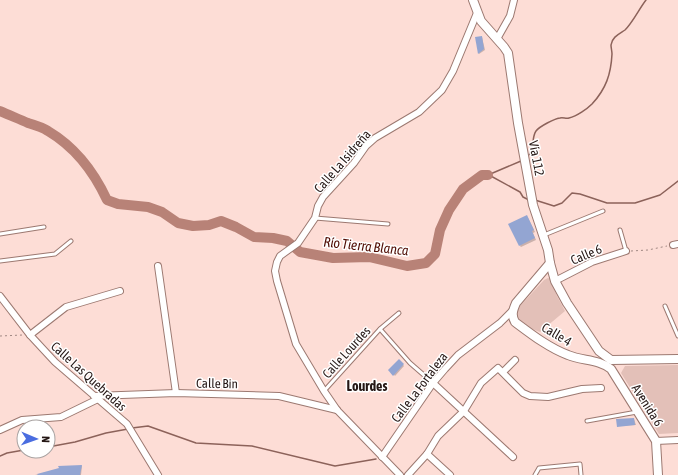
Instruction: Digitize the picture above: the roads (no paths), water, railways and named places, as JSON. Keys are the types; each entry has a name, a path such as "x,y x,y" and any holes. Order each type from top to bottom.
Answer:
{"main road":[{"name":"Vía 112","path":"473,0 481,21 508,53 533,206 550,255 550,263"},
{"path":"514,316 516,303 550,263"},
{"path":"550,263 555,281"},
{"path":"539,276 549,274 555,281 574,315 604,356 613,360 678,358"},
{"name":"Calle 4","path":"514,316 557,350 580,360 595,362"},
{"path":"599,351 598,358 595,362 605,364 611,369"},
{"path":"611,369 610,365 613,360"},
{"name":"Avenida 6","path":"611,369 656,441 658,475"}],"street":[{"path":"497,39 510,16 514,0"},
{"name":"Calle La Isidreña","path":"400,475 337,410 324,391 296,344 276,281 275,271 280,256 298,243 315,218 318,206 323,197 354,163 366,146 375,138 419,112 442,90 453,71 477,13"},
{"name":"Calle 6","path":"555,281 592,262 626,251"},
{"path":"158,266 176,393"},
{"path":"30,335 66,307 120,291"},
{"name":"Calle Las Quebradas","path":"0,296 30,335 63,371 127,424 158,475"},
{"path":"500,323 508,321 514,316"},
{"name":"Calle La Fortaleza","path":"382,457 433,383 458,355 500,323 514,316"},
{"path":"503,372 515,360"},
{"path":"408,475 427,454 438,436 464,411 481,383 487,376 498,368 524,393 538,397 558,396 582,389 601,388"},
{"path":"433,383 513,457"},
{"name":"Calle Bin","path":"96,397 176,393 278,396 337,410"},
{"path":"0,430 22,420 61,417 96,397"},
{"path":"656,441 678,440"},
{"path":"427,454 450,475"}],"lane":[{"path":"544,235 603,212"},
{"path":"315,218 388,224"},
{"path":"0,234 44,227"},
{"path":"620,230 626,251"},
{"path":"0,261 55,254 71,241"},
{"path":"665,306 678,336"},
{"path":"380,329 400,313"},
{"name":"Calle Lourdes","path":"324,391 380,329 410,363 433,383"},
{"path":"587,421 639,412"},
{"path":"535,475 539,468 580,464 581,475"}],"waterway":[{"path":"528,156 532,151 534,137 538,129 554,120 569,118 578,114 590,106 601,93 609,75 612,54 611,45 613,40 628,27 646,0"},
{"name":"Río Tierra Blanca","path":"0,111 43,128 58,137 83,161 90,170 107,200 118,204 148,207 162,212 178,223 193,226 209,225 221,221 254,237 273,238 287,241 300,252 333,258 369,257 407,266 426,263 435,254 440,230 449,210 463,189 482,175 488,175"},
{"path":"488,175 521,161"},
{"path":"489,175 520,192 523,197 529,200"},
{"path":"535,200 554,206 562,203 572,193 580,194 607,203 635,203 660,195 678,181"},
{"path":"132,428 148,426 196,443 252,446 335,466 376,459"},
{"path":"56,446 128,429"},
{"path":"0,456 16,451"}],"district":[{"name":"Lourdes","path":"367,386"}]}
